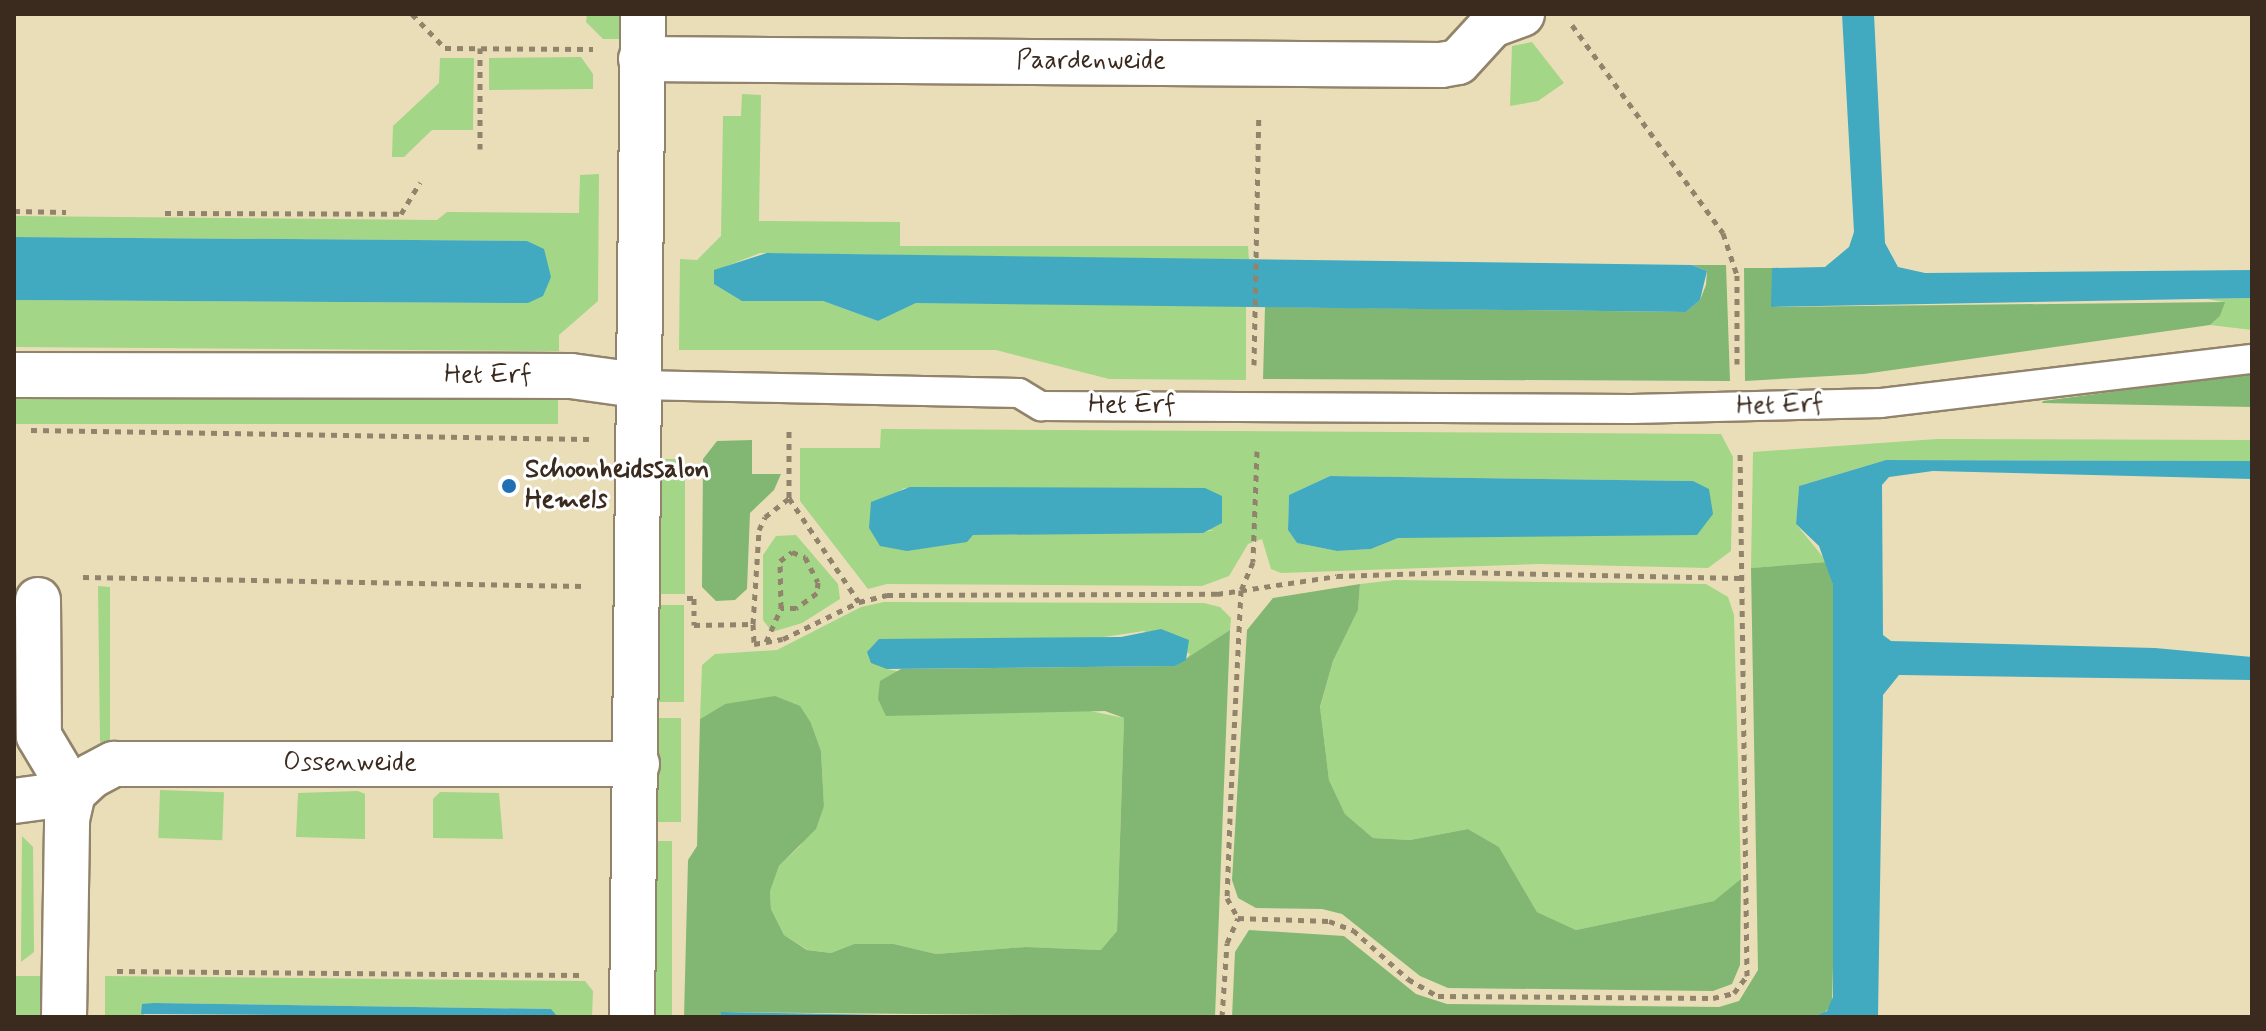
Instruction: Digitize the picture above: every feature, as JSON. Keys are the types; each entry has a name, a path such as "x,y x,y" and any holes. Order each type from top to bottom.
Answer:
{"street":[{"name":"Paardenweide","path":"642,41 1259,63 1458,62 1492,25 1522,14"},
{"path":"632,997 637,764 637,385 642,41"},
{"name":"Het Erf","path":"14,375 571,376 637,385"},
{"path":"53,588 39,736 73,793 64,850 64,1017"},
{"name":"Ossenweide","path":"14,801 73,793 91,776 114,764 637,764"}],"lane":[{"name":"Het Erf","path":"637,385 1019,393 1041,406 1737,407 1881,403 2252,359"}],"path":[{"path":"412,14 445,48 642,41"},
{"path":"1238,918 1329,921 1353,930 1408,979 1438,996 1713,998 1734,993 1747,976 1737,275 1723,233 1563,14"},
{"path":"480,48 480,149"},
{"path":"1238,918 1227,898 1241,590 1253,562 1257,406 1253,307 1257,247 1259,63"},
{"path":"165,213 401,214 420,182"},
{"path":"14,211 66,212"},
{"path":"789,388 789,498 859,602"},
{"path":"14,430 637,440"},
{"path":"789,498 765,517 759,530 754,644 814,626 859,602 887,595 1241,590 1337,576 1458,572 1740,578"},
{"path":"766,642 781,608 780,561 792,552 805,557 818,582 817,593 796,608 781,608"},
{"path":"53,588 638,593 694,598 694,625 753,624"},
{"path":"1222,1017 1227,943 1238,918"},
{"path":"63,971 632,997"}],"green space":[{"path":"587,14 619,14 619,39 603,39 586,22"},
{"path":"1532,42 1564,83 1538,101 1510,106 1512,46"},
{"path":"581,57 593,74 593,89 489,90 489,58"},
{"path":"440,58 474,58 473,130 432,130 404,157 392,157 393,126 439,83"},
{"path":"742,94 761,95 759,221 900,222 900,246 1248,246 1249,260 760,253 714,271 714,284 742,300 823,301 878,321 916,303 1246,304 1246,380 1109,379 996,350 679,350 680,259 697,260 721,236 723,116 741,116"},
{"path":"599,174 598,301 559,335 559,351 14,347 14,300 528,303 527,241 14,237 14,216 437,220 447,212 579,213 580,175"},
{"path":"1692,265 1726,265 1730,381 1263,379 1265,307 1686,312 1700,300 1706,285 1707,271"},
{"path":"1744,268 1772,268 1772,307 2225,302 2220,316 2210,325 1864,374 1745,381"},
{"path":"2252,298 2252,330 2210,325 2220,316 2224,302 2207,299"},
{"path":"2252,373 2252,407 2042,403 2043,401"},
{"path":"14,397 558,397 558,424 14,424"},
{"path":"881,429 1721,434 1733,457 1731,551 1708,568 1539,564 1281,573 1271,569 1262,539 1248,544 1229,576 1202,586 887,584 868,589 800,501 800,448 880,448","holes":["1330,476 1693,481 1398,538 1371,549 1337,551 1297,543 1288,530 1289,495","904,488 1215,531 973,535 871,510"]},
{"path":"1937,439 2252,440 2252,461 1886,460 1799,486 1796,524 1827,562 1751,568 1753,452"},
{"path":"752,440 752,474 781,474 774,490 750,513 747,589 735,600 716,601 702,587 703,459 717,441"},
{"path":"659,459 685,459 685,594 659,594"},
{"path":"796,535 838,584 840,599 802,623 772,632 763,620 763,555 776,536"},
{"path":"1827,562 1833,585 1835,631 1833,967 1832,1005 1822,1015 1232,1017 1235,952 1249,930 1344,936 1416,994 1447,1004 1719,1007 1739,1001 1758,970 1751,568"},
{"path":"1395,580 1706,584 1728,597 1734,615 1741,879 1734,889 1714,901 1576,930 1537,912 1499,847 1468,829 1410,840 1373,838 1345,814 1329,780 1320,708 1333,661 1358,610 1360,584"},
{"path":"1360,584 1358,610 1333,661 1320,707 1329,780 1345,814 1373,838 1410,840 1468,829 1499,847 1537,912 1576,930 1714,901 1741,879 1740,965 1732,984 1713,991 1448,988 1420,976 1342,914 1322,909 1256,908 1238,898 1232,880 1247,630 1273,598"},
{"path":"98,586 110,587 110,741 100,742"},
{"path":"884,602 1204,603 1220,607 1231,618 1230,630 1186,660 1190,654 1144,631 887,669 1124,718 1117,931 1102,950 1026,947 936,954 894,944 854,944 831,953 808,950 784,935 771,909 770,890 779,866 800,846 824,806 821,751 811,723 725,704 700,719 702,665 715,654 777,650 861,607"},
{"path":"658,605 684,605 684,702 658,702"},
{"path":"1230,630 1215,1017 722,1012 721,1017 684,1017 688,860 697,846 700,719 725,704 775,696 800,706 811,723 821,751 824,806 816,829 779,866 770,891 771,909 784,935 807,950 831,953 854,944 894,944 936,954 1026,947 1101,950 1117,931 1124,718 1105,711 886,716 878,699 880,681 901,669 1175,666"},
{"path":"658,718 681,718 681,822 658,822"},
{"path":"160,790 224,792 222,840 158,838"},
{"path":"358,791 365,794 365,839 296,837 298,793"},
{"path":"440,792 499,793 503,839 433,838 433,799"},
{"path":"22,836 33,847 34,952 21,962"},
{"path":"654,841 672,841 672,1017 654,1017"},
{"path":"14,976 47,976 47,1016 14,1016"},
{"path":"105,976 585,981 593,991 592,1017 558,1017 551,1009 155,1003 142,1017 105,1017"}],"water":[{"path":"1842,14 1874,14 1885,243 1898,267 1925,273 2252,270 2252,298 1771,307 1772,268 1825,267 1849,247 1854,232"},
{"path":"14,237 527,241 544,249 551,277 543,296 528,303 14,300"},
{"path":"767,253 1692,265 1707,271 1700,300 1686,312 916,303 878,321 823,301 742,301 714,284 714,270"},
{"path":"1886,460 2252,461 2252,479 1933,471 1889,477 1882,485 1883,635 1891,641 2155,648 2252,657 2252,680 1899,675 1883,695 1878,1017 1814,1017 1827,1011 1833,997 1833,585 1819,546 1796,524 1799,486"},
{"path":"1330,476 1693,481 1709,489 1713,514 1697,535 1398,538 1371,549 1337,551 1297,543 1288,530 1289,495"},
{"path":"910,487 1205,488 1222,496 1222,523 1203,533 973,535 967,542 907,551 880,546 869,528 871,502"},
{"path":"1161,629 1189,640 1186,660 1175,666 887,669 871,663 867,652 879,639 1121,637"},
{"path":"142,1004 551,1009 558,1017 141,1014"},
{"path":"721,1012 941,1016 994,1017 721,1017"}],"place":[{"name":"Schoonheidssalon Hemels","path":"509,486"}]}
